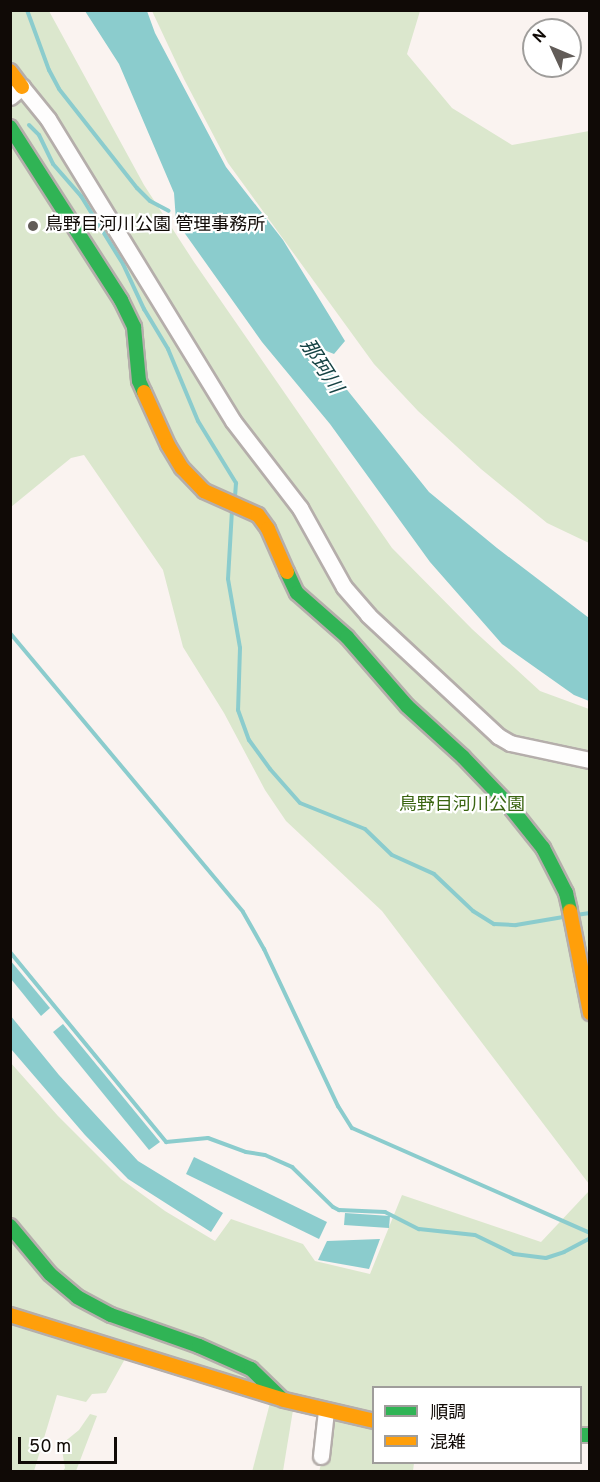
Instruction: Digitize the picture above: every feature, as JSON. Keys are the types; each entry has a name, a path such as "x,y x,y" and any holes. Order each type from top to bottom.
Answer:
{"street":[{"path":"10,71 16,92 48,120 233,421 300,508 344,587 368,615 498,736 510,743 590,760"},
{"path":"10,127 121,300 134,327 140,381 168,445 182,468 204,491 258,515 268,529 297,593 347,637 407,706 463,757 507,803 548,856 557,872 569,904 590,1013"},
{"path":"10,1226 50,1274 77,1297 111,1315 199,1346 251,1369 284,1400"},
{"path":"10,1315 284,1400 326,1412 372,1421"},
{"path":"321,1456 326,1412"}],"green space":[{"name":"鳥野目河川公園","path":"11,11 49,11 144,185 194,262 392,548 472,629 540,691 589,709 589,1184 382,911 286,821 265,790 224,713 183,647 163,570 84,455 71,458 11,507"},
{"path":"152,11 420,11 407,54 452,108 512,145 589,131 589,543 547,523 481,469 418,411 374,364 228,163"},
{"path":"10,1062 58,1116 121,1179 165,1211 215,1241 231,1219 303,1244 315,1261 370,1274 402,1195 541,1242 589,1191 589,1432 582,1432 582,1386 372,1386 372,1415 131,1348 106,1393 92,1394 86,1402 57,1395 34,1471 11,1471"},
{"path":"270,1403 293,1410 283,1471 252,1472"},
{"path":"90,1414 97,1416 76,1471 63,1471 65,1468 63,1443 79,1430"},
{"path":"332,1419 372,1428 372,1464 414,1464 413,1471 319,1472"}],"water":[{"name":"那珂川","path":"85,11 147,11 155,33 226,167 283,240 345,341 334,354 324,350 344,386 429,492 497,548 589,618 589,701 574,695 502,644 430,562 330,424 262,342 176,221 174,193 119,64"},
{"path":"10,960 50,1008 41,1016 11,979"},
{"path":"10,1015 59,1075 138,1161 223,1213 211,1232 128,1179 85,1135 11,1049"},
{"path":"63,1024 160,1142 149,1150 53,1032"},
{"path":"194,1157 327,1222 319,1239 186,1174"},
{"path":"345,1213 390,1216 389,1228 344,1225"},
{"path":"380,1239 369,1269 318,1260 327,1241"}],"waterway":[{"path":"27,10 49,70 59,89 137,188 150,201 169,211"},
{"path":"29,125 39,135 53,164 81,196 123,264 144,309 168,349 198,421 236,483 235,497"},
{"path":"232,510 228,579 240,648 238,710 249,740 270,769 300,803 365,829 392,855 434,874 473,911 494,924 516,925 563,917"},
{"path":"10,633 243,912 264,949 338,1106 352,1128 590,1233"},
{"path":"576,915 590,913"},
{"path":"10,952 166,1142 208,1138 246,1152 265,1155 292,1167 333,1207 339,1210 385,1212 419,1229 475,1235 514,1254 546,1258 564,1252 590,1238"}],"traffic: fast":[{"path":"10,127 121,300 134,327 139,381 144,392"},
{"path":"287,572 297,593 347,637 407,706 463,757 507,803 543,848 566,893 570,911"},
{"path":"10,1226 50,1274 77,1297 111,1315 199,1346 251,1369 281,1398"},
{"path":"582,1435 590,1435"}],"traffic: slow":[{"path":"10,71 22,87"},
{"path":"144,392 168,445 182,468 204,491 258,515 268,529 287,572"},
{"path":"570,911 590,1013"},
{"path":"10,1315 284,1400 372,1421"}],"place":[{"name":"鳥野目河川公園 管理事務所","path":"33,226"}]}
